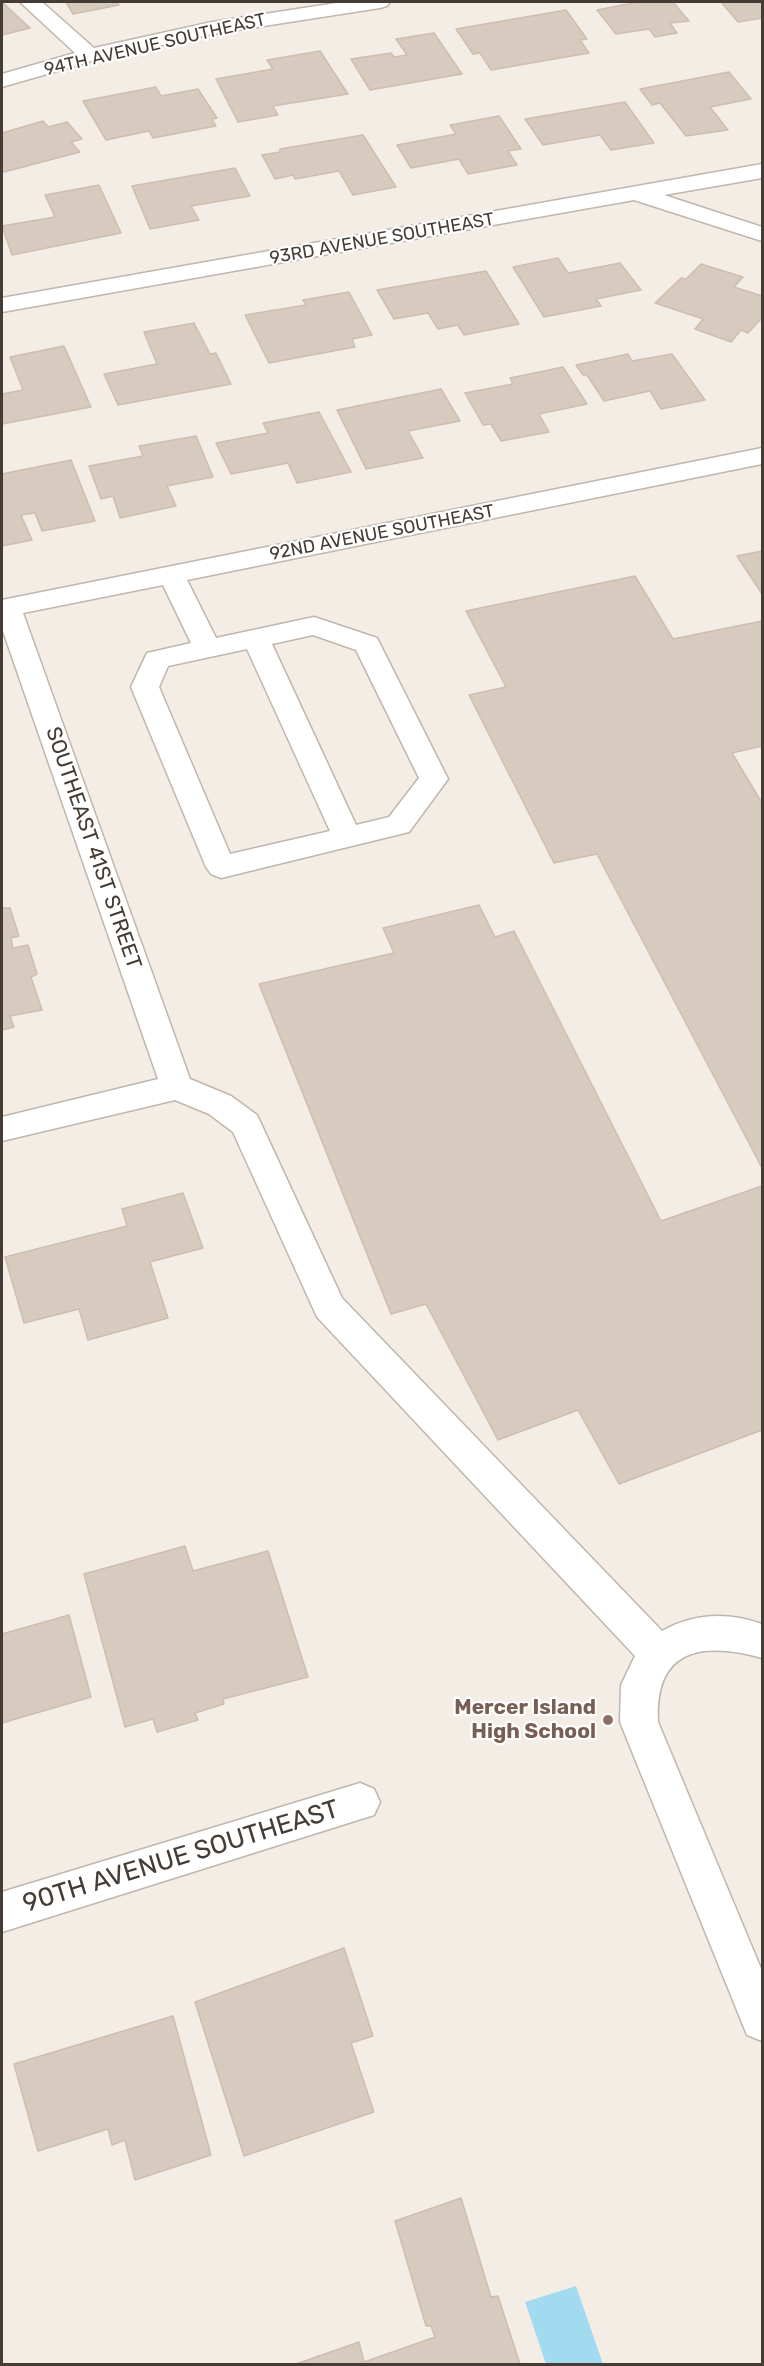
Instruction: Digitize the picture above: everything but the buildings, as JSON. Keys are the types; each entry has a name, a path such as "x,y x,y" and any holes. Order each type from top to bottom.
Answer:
{"street":[{"path":"30,2 90,56"},
{"name":"94TH AVENUE SOUTHEAST","path":"2,81 90,56 212,28 380,2"},
{"name":"93RD AVENUE SOUTHEAST","path":"2,305 762,171"},
{"path":"637,194 762,234"},
{"name":"92ND AVENUE SOUTHEAST","path":"5,609 762,456"},
{"path":"171,575 208,649"},
{"name":"SOUTHEAST 41ST STREET","path":"5,609 177,1087"},
{"path":"314,626 367,644 434,779 399,825 221,867 145,687 156,659 256,639 314,626"},
{"path":"256,639 347,837"},
{"path":"2,1129 177,1087 220,1105 246,1124 329,1307 659,1655"},
{"path":"762,1641 746,1634 714,1631 684,1638 659,1655 644,1674 638,1698 639,1722 762,2020"},
{"name":"90TH AVENUE SOUTHEAST","path":"2,1912 360,1802"}],"water":[{"path":"576,2286 603,2364 546,2364 525,2302"}],"place":[{"name":"Mercer Island High School","path":"608,1720"}]}
